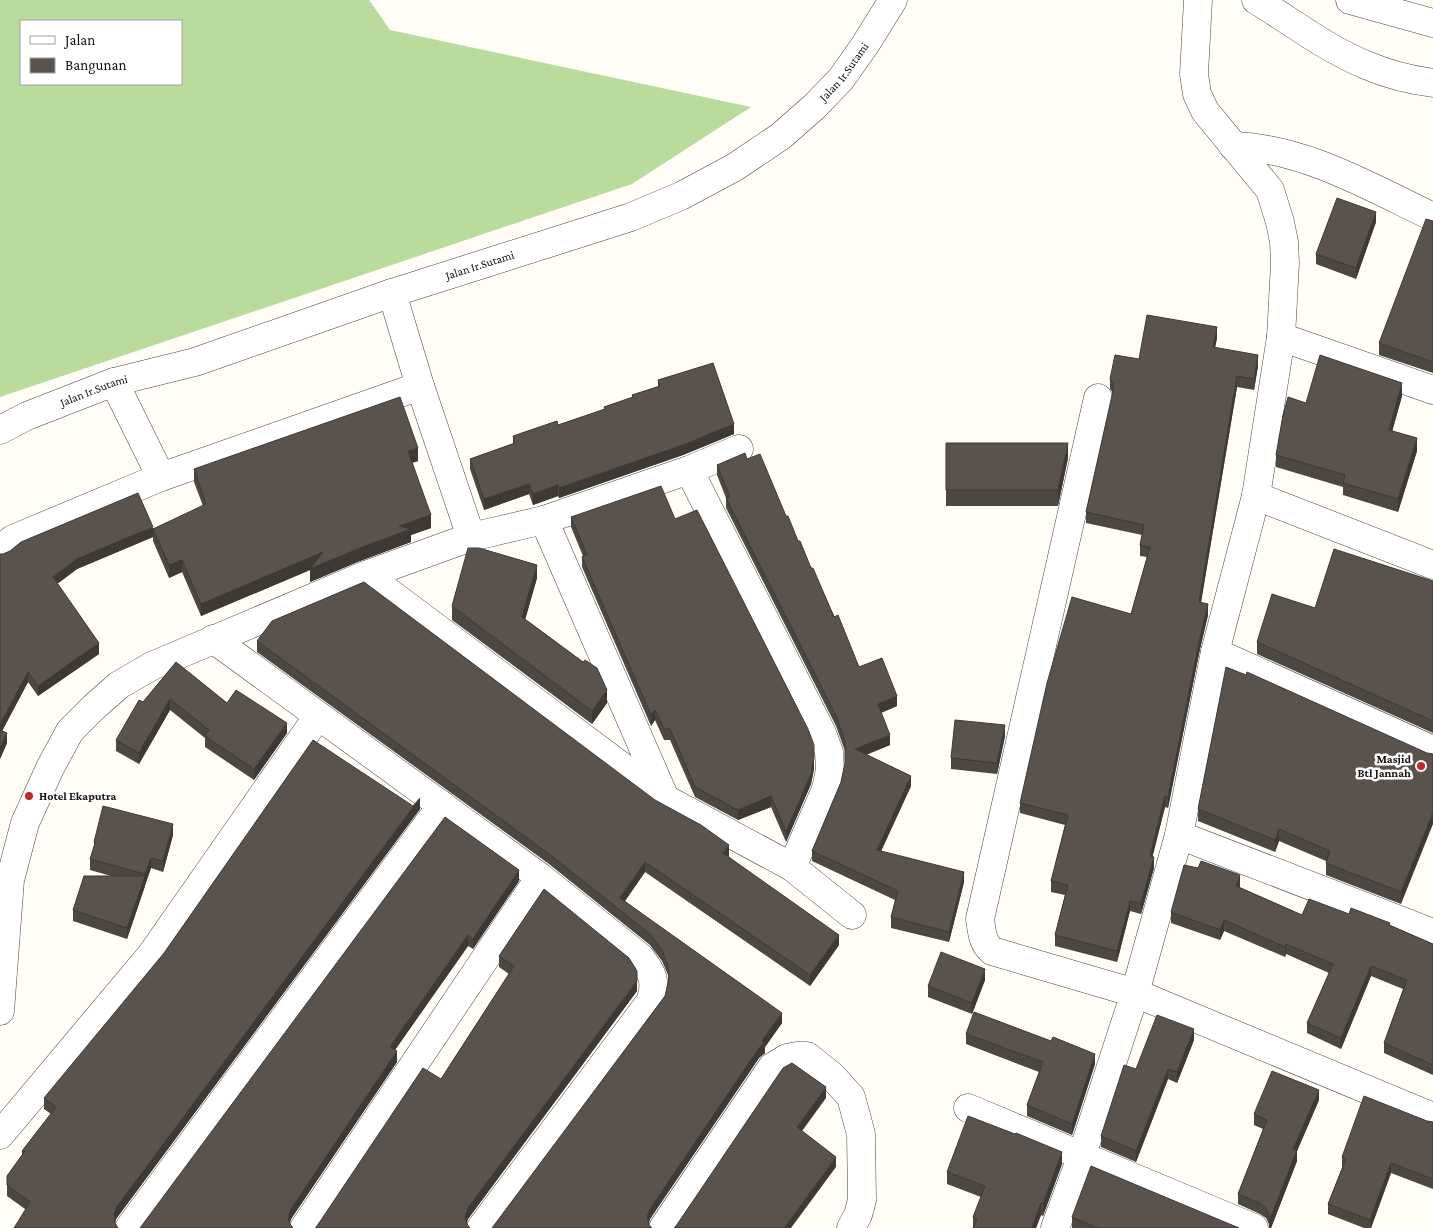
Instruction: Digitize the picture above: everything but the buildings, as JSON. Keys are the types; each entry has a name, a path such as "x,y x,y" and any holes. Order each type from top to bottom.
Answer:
{"street":[{"name":"Jalan Ir.Sutami","path":"0,430 27,416 114,382 196,362 392,293 631,218 681,196 735,167 781,136 814,107 834,86 865,45 893,0"},
{"path":"1055,1228 1082,1155 1135,993 1179,835 1215,652 1256,496 1281,337 1285,263 1284,242 1280,222 1270,190 1205,110 1197,94 1194,74 1198,0"},
{"path":"1256,0 1334,49 1367,66 1414,80 1433,83"},
{"path":"1350,0 1433,23"},
{"path":"1233,146 1255,146 1302,158 1338,172 1433,217"},
{"path":"392,293 420,386 471,537"},
{"path":"1281,337 1433,390"},
{"path":"114,382 161,477"},
{"path":"0,549 13,539 161,477 420,386"},
{"path":"1098,398 980,919 982,937 992,951 1135,993 1433,1117"},
{"path":"0,1011 5,879 25,823 50,768 70,731 119,685 152,666 366,575 471,537 544,520 689,470 739,449"},
{"path":"689,470 822,733 829,752 830,770 826,789 792,867"},
{"path":"1256,496 1433,565"},
{"path":"544,520 664,798"},
{"path":"366,575 664,798 792,867 852,915"},
{"path":"213,639 540,877 640,957 651,971 654,992 650,1002 481,1228"},
{"path":"1215,652 1433,750"},
{"path":"0,1135 152,955 318,716"},
{"path":"129,1228 442,805"},
{"path":"1179,835 1433,934"},
{"path":"304,1228 540,877"},
{"path":"663,1228 772,1067 787,1058 797,1056 807,1056 826,1071 851,1097 860,1134 862,1200 858,1216 851,1228"},
{"path":"968,1108 1254,1228"}],"green space":[{"path":"0,0 369,0 390,30 751,107 632,184 0,397"}],"place":[{"name":"Masjid Btl Jannah","path":"1421,766"},
{"name":"Hotel Ekaputra","path":"29,796"}]}
